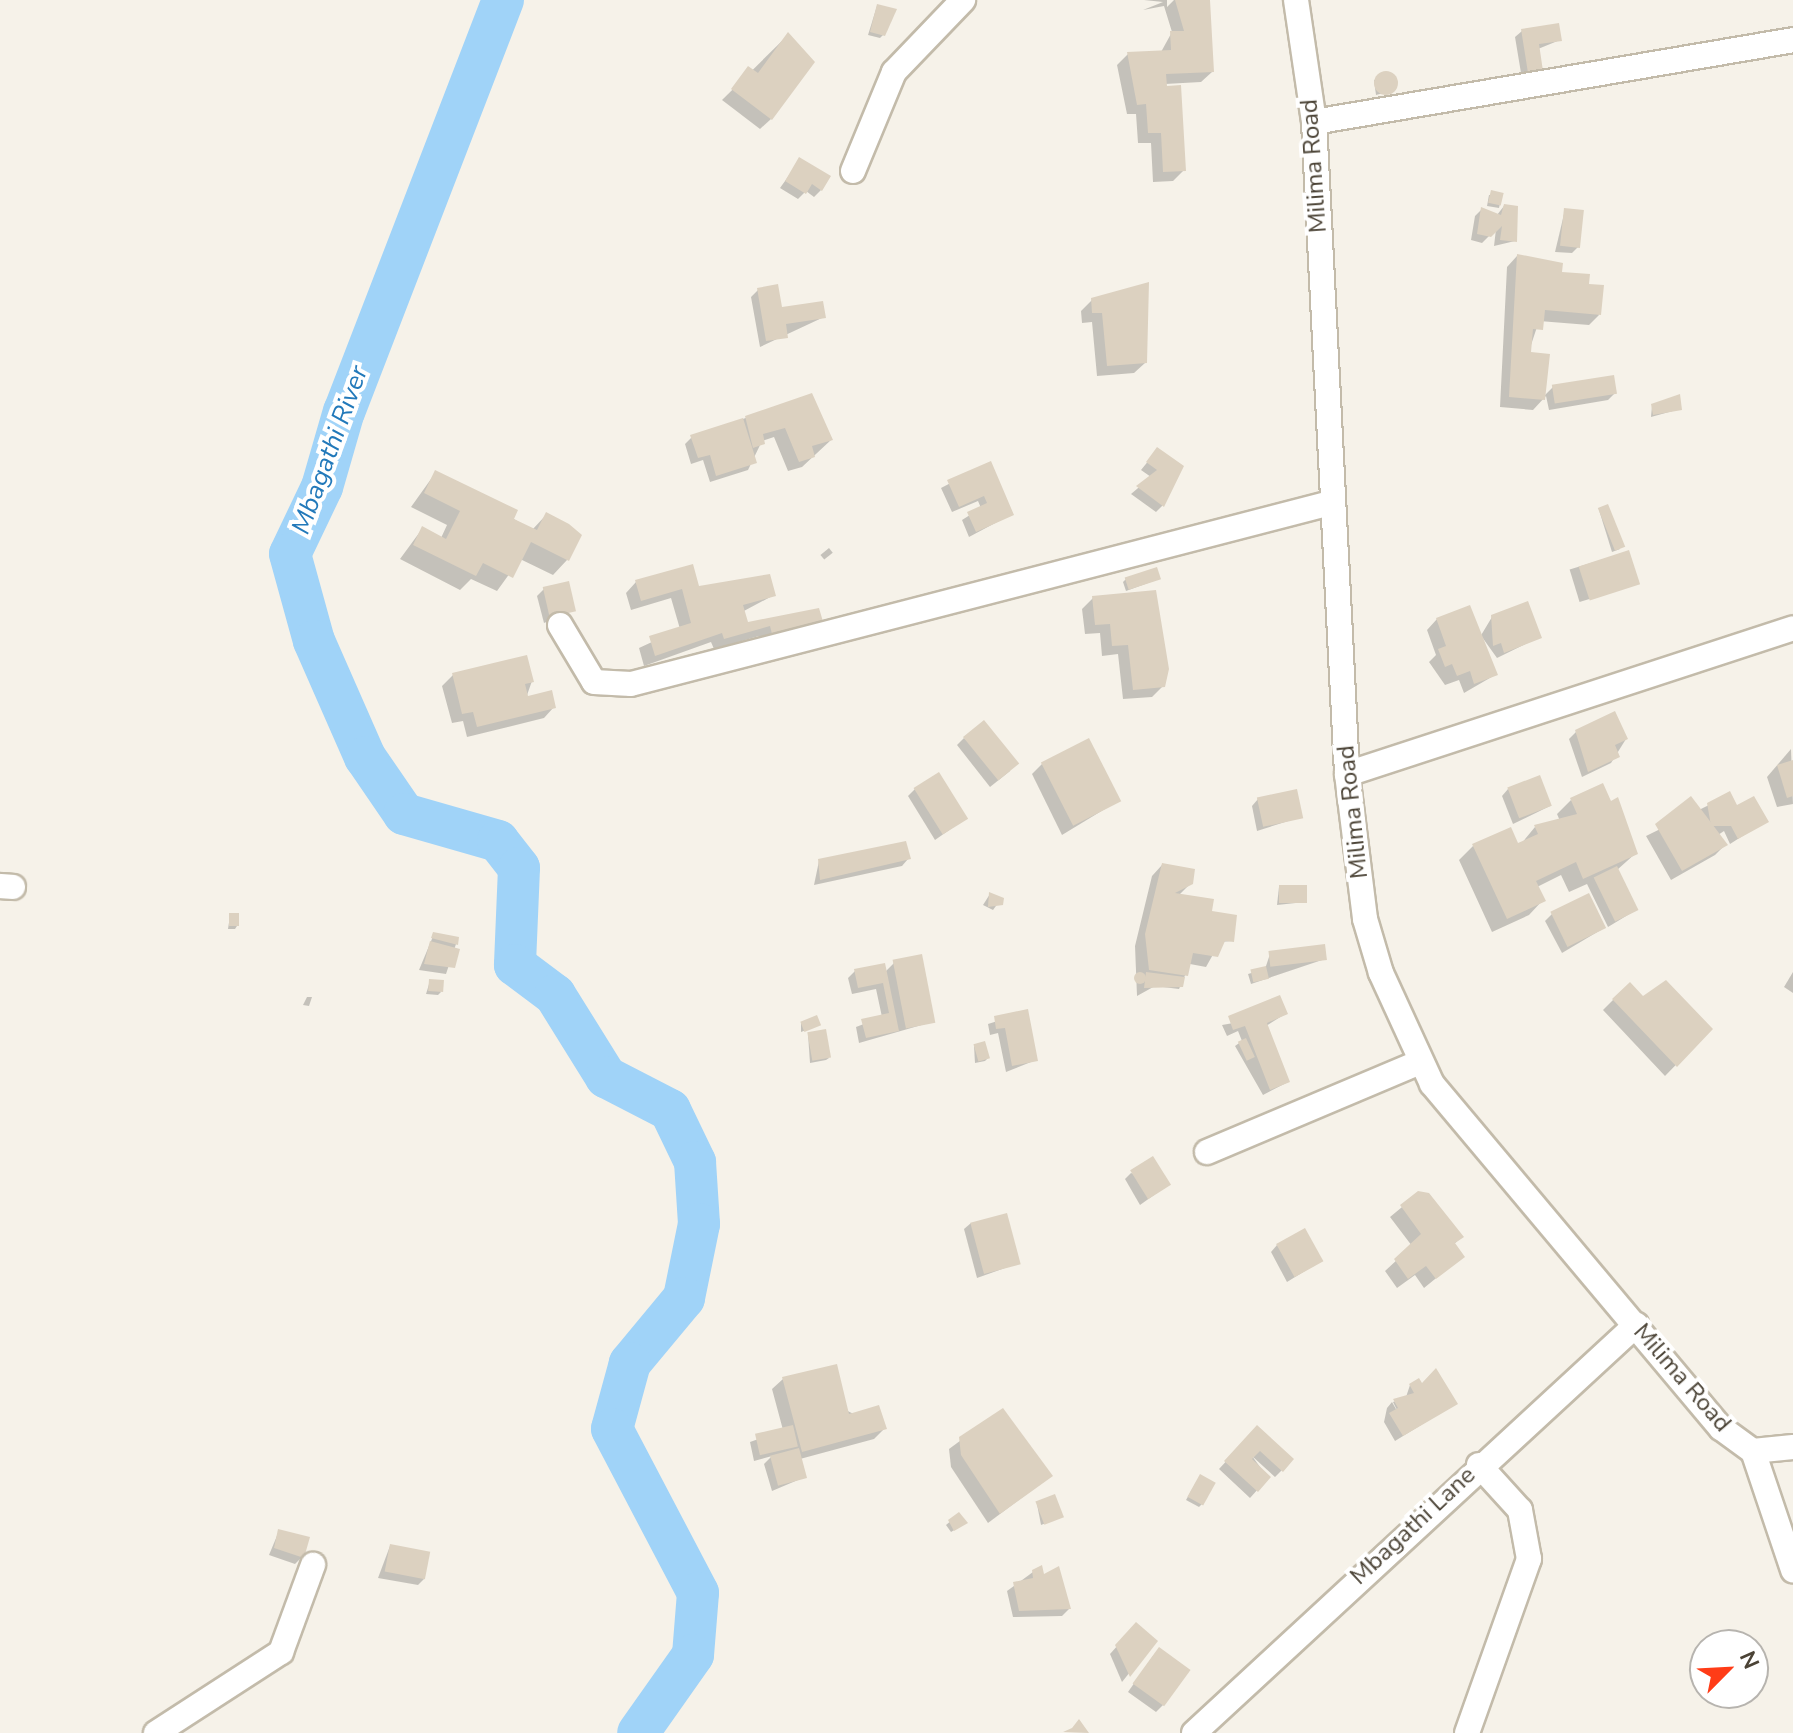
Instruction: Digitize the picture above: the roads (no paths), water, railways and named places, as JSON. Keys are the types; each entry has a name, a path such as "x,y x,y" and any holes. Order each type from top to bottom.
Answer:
{"street":[{"path":"853,171 894,72 963,0"},
{"name":"Milima Road","path":"1296,0 1314,122 1347,774 1365,919 1420,1062 1721,1428 1753,1451 1793,1447"},
{"path":"1314,122 1793,40"},
{"path":"560,625 594,682 631,684 1331,503"},
{"path":"1347,774 1793,628"},
{"path":"1207,1152 1420,1062"},
{"name":"Mbagathi Lane","path":"1194,1733 1479,1465 1636,1325"},
{"path":"1753,1451 1793,1570"},
{"path":"1467,1733 1529,1559 1520,1510 1479,1465"},
{"path":"156,1733 281,1652 313,1565"}],"waterway":[{"name":"Mbagathi River","path":"503,0 344,411 322,487 290,554 314,641 365,757 404,814 498,841 519,868 515,965 555,995 606,1077 670,1110 695,1162 699,1224 684,1298 630,1363 612,1429 698,1593 693,1655 638,1733"}]}
